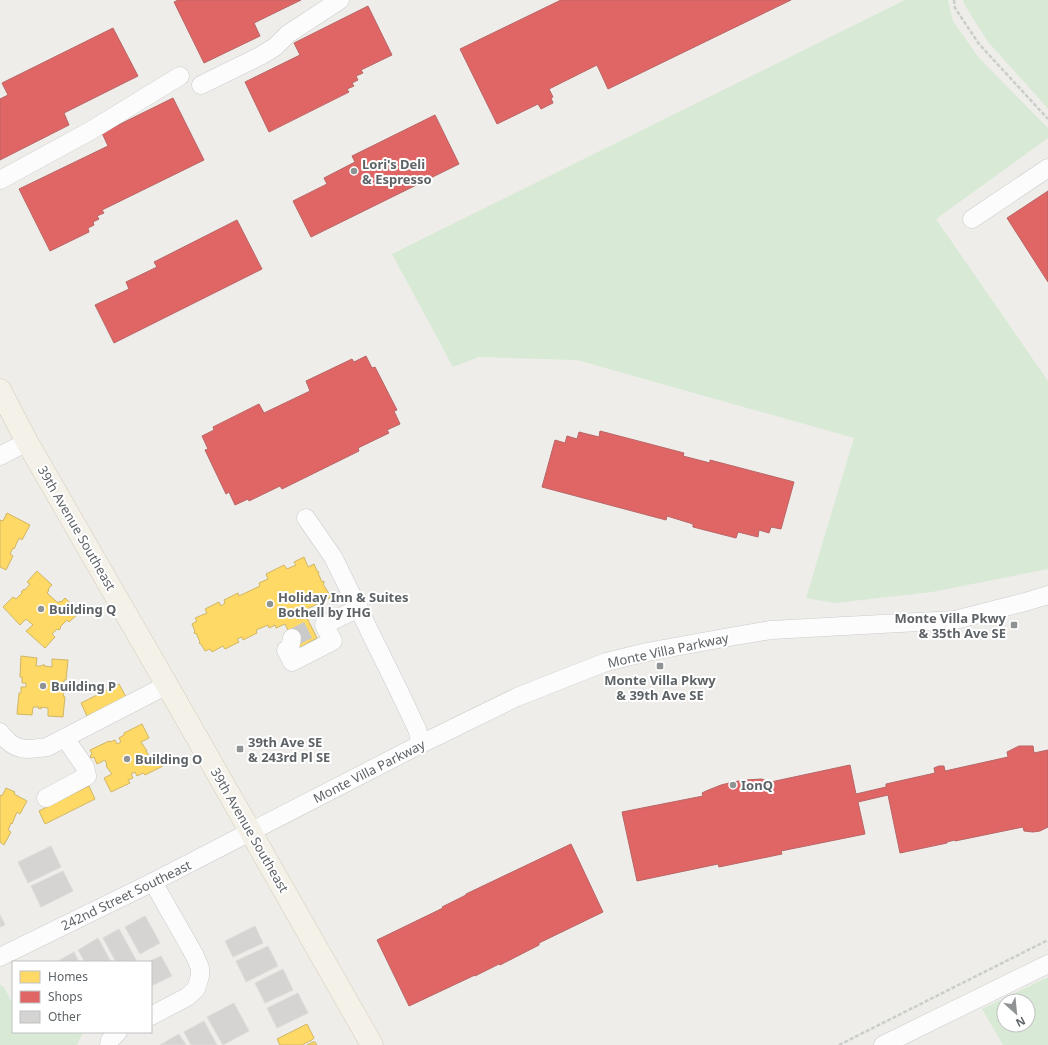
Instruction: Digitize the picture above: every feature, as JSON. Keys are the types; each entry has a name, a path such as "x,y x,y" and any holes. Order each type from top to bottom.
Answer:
{"main road":[{"name":"39th Avenue Southeast","path":"0,390 23,435 372,1045"}],"street":[{"path":"201,84 260,56 275,47 288,34 340,0"},
{"path":"0,180 90,131 180,76"},
{"path":"972,219 1048,168"},
{"path":"0,456 23,435"},
{"path":"306,518 333,557 359,608 414,723 421,744"},
{"name":"Monte Villa Parkway","path":"250,831 517,697 606,662 647,652 771,630 955,620 1048,595"},
{"path":"292,638 290,648 286,650 292,662 332,641 318,626 359,608"},
{"path":"0,732 1,735 13,746 29,749 47,747 167,685"},
{"path":"46,798 87,776 85,767 65,738"},
{"name":"242nd Street Southeast","path":"0,957 153,882 250,831"},
{"path":"152,1015 187,997 196,989 200,976 200,968 195,956 153,882"},
{"path":"891,1043 1048,964"}],"path":[{"path":"954,0 955,8 979,44 1048,119"},
{"path":"839,1045 1048,940"}],"green space":[{"path":"905,0 948,0 953,21 979,58 1048,128 1048,138 936,219 1048,381 1048,569 932,592 835,603 806,598 854,438 577,360 479,357 453,367 392,254"},
{"path":"963,0 1048,0 1048,109 988,42"},
{"path":"1048,977 1048,1045 1003,1045 996,1033 1036,1033 1036,993 1015,993"},
{"path":"0,985 4,987 12,1003 12,1033 83,1033 77,1045 0,1045"},
{"path":"996,1002 996,1033 982,1009"}],"building: Homes":[{"path":"7,513 30,525 22,540 19,538 14,549 13,548 10,554 13,556 6,570 0,567 0,520 3,521"},
{"name":"Holiday Inn & Suites Bothell by IHG","path":"304,557 308,567 314,564 331,597 307,609 308,612 305,614 317,638 297,649 285,624 276,628 275,625 269,628 268,625 256,630 257,633 243,640 242,637 237,639 239,642 225,649 223,646 212,652 210,649 205,651 199,643 200,642 196,633 195,634 194,632 195,631 192,624 197,621 195,618 207,613 205,609 219,602 221,606 225,603 224,600 238,593 239,596 260,586 259,583 268,579 266,574 284,565 287,569 296,565 294,562"},
{"name":"Building Q","path":"37,571 52,585 48,589 49,590 47,593 58,603 65,598 80,612 69,622 67,620 59,630 57,629 52,634 55,637 45,648 26,631 33,625 26,619 20,625 3,607 13,597 16,599 24,589 25,590 30,584 27,582"},
{"name":"Building P","path":"21,656 37,658 36,666 45,665 44,666 52,667 52,659 68,660 64,687 59,686 59,690 64,690 63,696 65,697 63,717 48,716 48,708 41,707 41,709 38,708 39,707 33,707 32,715 17,714 21,687 26,687 26,683 22,683 22,677 20,677"},
{"path":"119,684 126,697 87,716 81,703"},
{"name":"Building O","path":"142,724 149,738 141,742 149,756 156,753 163,766 145,775 143,773 137,776 135,772 131,774 133,778 128,780 130,783 111,792 104,778 112,774 106,766 105,760 97,764 94,757 91,758 90,756 92,754 90,750 109,741 115,740 117,744 121,742 119,738 124,735 124,733"},
{"path":"89,786 95,799 45,824 39,811"},
{"path":"6,788 15,792 14,794 27,801 20,814 17,812 12,824 11,823 8,830 11,832 4,845 0,842 0,795 2,796"},
{"path":"307,1024 314,1038 312,1040 302,1045 280,1045 277,1039"},
{"path":"313,1042 317,1045 307,1045"}],"building: Shops":[{"path":"178,0 301,0 254,23 260,36 204,63 174,2"},
{"path":"561,0 791,0 608,89 597,65 549,89 553,97 551,98 553,103 541,109 538,104 497,124 460,49"},
{"path":"368,6 392,55 361,70 363,73 356,76 358,80 352,83 354,86 347,89 349,92 269,132 245,82 300,55 294,43"},
{"path":"113,28 138,76 64,113 69,125 0,160 0,99 8,95 2,83"},
{"path":"173,98 204,160 102,210 104,213 97,216 99,219 93,222 94,225 88,228 89,232 50,251 19,189 108,146 102,133"},
{"path":"435,115 459,164 311,237 293,201 327,184 324,178 355,162 352,156"},
{"path":"1048,191 1048,282 1007,218"},
{"path":"237,220 262,269 114,343 95,305 129,289 126,282 157,267 154,262"},
{"path":"366,356 372,368 375,367 397,410 394,411 400,424 387,430 389,433 358,448 359,451 282,489 280,486 249,501 248,499 235,505 229,492 226,494 205,450 208,449 202,436 214,430 213,427 259,404 264,413 310,391 306,381 352,359 354,362"},
{"path":"600,431 684,453 683,456 710,463 710,460 794,482 781,529 771,527 769,533 759,530 758,537 738,532 736,538 693,527 693,524 667,516 666,520 542,487 555,440 565,443 567,436 577,439 579,432 599,437"},
{"path":"1019,746 1033,746 1034,753 1048,750 1048,827 1040,831 1024,831 1023,827 955,840 900,853 888,795 858,802 865,834 781,851 782,854 719,867 718,864 637,881 622,812 703,796 702,793 706,791 733,782 761,779 765,780 766,783 850,765 856,794 886,787 886,784 935,773 934,768 939,766 944,766 945,771 1008,757 1007,752"},
{"path":"571,844 603,912 539,943 539,945 500,965 499,964 409,1006 377,940 443,908 442,907 466,894"}],"building: Other":[{"path":"51,846 61,867 28,883 18,862"},
{"path":"63,871 73,891 41,907 31,886"},
{"path":"0,915 5,925 0,927"},
{"path":"145,916 160,943 140,954 125,927"},
{"path":"255,926 263,943 233,957 225,941"},
{"path":"119,929 136,960 115,961 103,938"},
{"path":"98,938 110,961 84,961 78,950"},
{"path":"268,946 278,966 246,982 236,961"},
{"path":"74,952 78,961 58,961"},
{"path":"161,956 172,976 152,986 152,961 150,961"},
{"path":"283,969 293,990 265,1003 255,983"},
{"path":"298,993 308,1013 277,1028 267,1008"},
{"path":"234,1003 249,1031 223,1045 207,1017"},
{"path":"204,1021 217,1045 191,1045 184,1032"},
{"path":"179,1034 186,1045 160,1045"}],"tunnel":[{"path":"292,638 312,628"}],"place":[{"name":"Lori's Deli & Espresso","path":"354,171"},
{"name":"Holiday Inn & Suites Bothell by IHG","path":"270,604"},
{"name":"Building Q","path":"41,609"},
{"name":"Monte Villa Pkwy & 35th Ave SE","path":"1014,625"},
{"name":"Monte Villa Pkwy & 39th Ave SE","path":"660,666"},
{"name":"Building P","path":"43,686"},
{"name":"39th Ave SE & 243rd Pl SE","path":"240,749"},
{"name":"Building O","path":"127,759"},
{"name":"IonQ","path":"733,785"}]}
